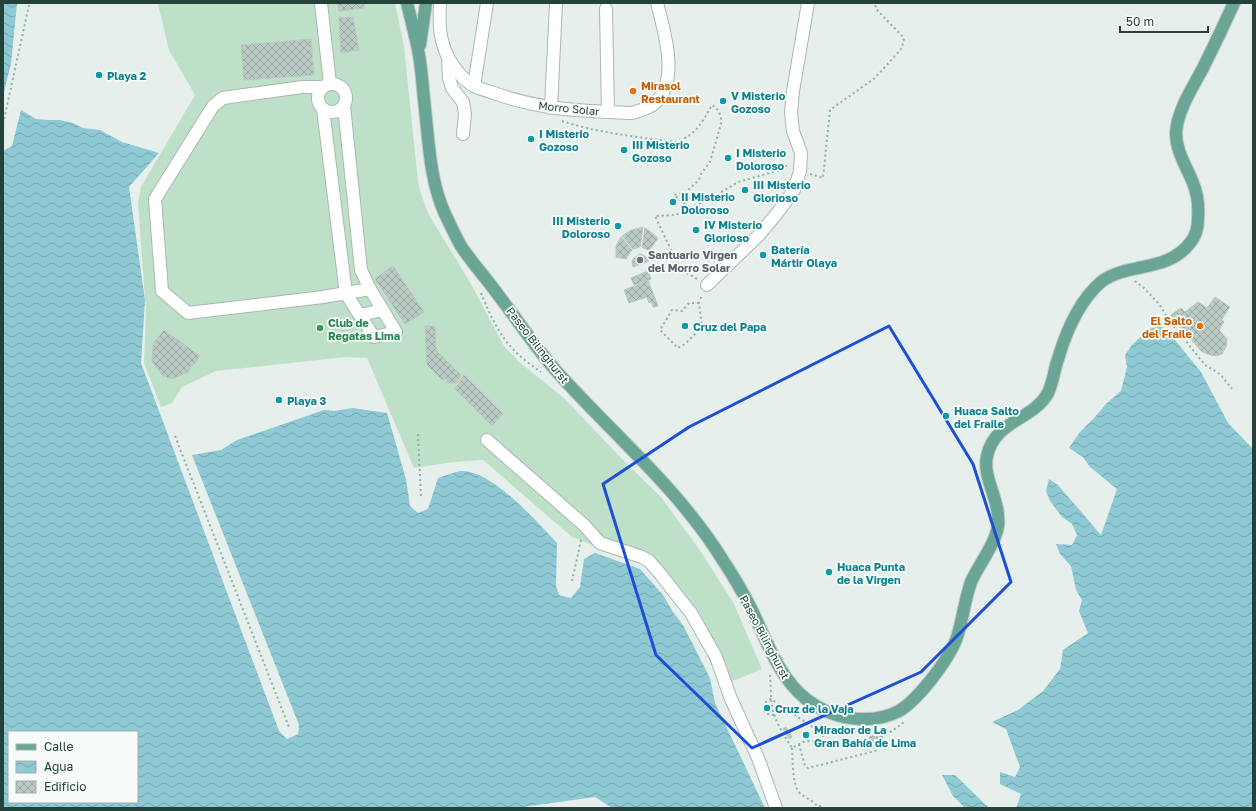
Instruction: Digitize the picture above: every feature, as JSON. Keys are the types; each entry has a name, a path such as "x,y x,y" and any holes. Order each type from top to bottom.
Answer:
{"main road":[{"path":"407,3 419,52"},
{"path":"419,52 426,3"},
{"name":"Paseo Bilinghurst","path":"419,52 434,179 444,211 462,246 555,370 650,469 686,509 723,559 749,605 784,675 796,691 808,701 837,715 868,720 883,717 898,711 911,702 946,661 957,639 966,598 972,580 994,540 998,524 997,508 986,468 987,455 998,433 1044,400 1050,389 1067,332 1082,304 1098,285 1109,277 1122,272 1152,266 1179,254 1195,235 1198,222 1198,198 1195,186 1181,159 1177,144 1176,130 1180,114 1221,33 1234,3"}],"street":[{"path":"321,3 327,86 319,94 318,98 324,109 346,294 374,337 396,332 370,289 361,270 344,106 346,97 343,89 339,86 327,86 302,87 223,98 213,106 155,199 162,291 188,313 346,294 370,289"},
{"name":"Morro Solar","path":"440,3 442,42 448,57 458,72 474,86 512,100 551,108 632,113 655,104 664,92 668,79 668,61 665,35 657,3"},
{"path":"474,86 487,3"},
{"path":"551,108 556,3"},
{"path":"707,285 759,236 794,190 800,171 801,154 793,131 791,112 793,91 808,3"},
{"path":"606,9 608,112"},
{"path":"448,57 452,88 463,102 466,114 464,134"},
{"path":"324,109 332,112 337,111 344,106"},
{"path":"360,315 383,310"},
{"path":"487,440 584,525 600,543 642,557 648,561 657,570 691,613 716,657 731,699 758,758 776,808"}],"path":[{"path":"707,285 680,269 655,216 676,215 691,209 738,182 784,169 786,166 823,178 830,110 875,78 902,48 904,38 876,9 875,3"},
{"path":"3,124 29,5"},
{"path":"557,120 610,133 675,142 684,140 691,135 700,125 712,105 717,109 721,116 722,124 710,162 701,174 699,180 686,192 674,196 691,209"},
{"path":"1122,272 1143,287 1160,305 1168,319 1205,365 1220,374 1232,389"},
{"path":"486,294 480,288 492,318 501,334 511,347 543,374"},
{"path":"689,303 698,303 702,328 685,344 678,348 660,330 672,310 682,311 689,303"},
{"path":"418,434 421,497"},
{"path":"175,436 288,727"},
{"path":"572,582 584,525"},
{"path":"774,715 768,714 764,711 763,706 766,701 771,699 820,732 828,742"},
{"path":"799,744 805,766 808,768 879,750"},
{"path":"792,748 795,784 800,793 817,806 824,806"}],"highlighted area":[{"path":"889,326 973,464 1011,582 921,672 752,748 656,655 603,484 689,427"}],"green space":[{"name":"Club de Regatas Lima","path":"155,3 395,3 404,46 418,182 429,215 471,284 504,346 518,361 565,399 619,456 661,497 701,552 734,604 762,669 721,686 692,622 648,566 572,537 483,460 453,462 414,468 367,358 345,357 216,371 182,387 172,403 161,407 144,363 146,311 138,204 141,187 195,95 169,50 158,4"}],"water":[{"path":"3,3 17,3 11,64 3,96"},
{"path":"21,110 36,119 60,120 73,123 83,128 100,130 122,142 159,153 129,187 145,300 141,363 279,731 287,739 298,734 299,725 192,455 221,450 237,440 324,410 334,411 353,408 387,413 406,479 410,506 418,513 428,509 438,478 461,471 473,473 486,478 513,498 557,543 556,586 559,595 571,598 580,587 584,559 595,553 640,569 663,595 683,625 710,678 715,703 765,808 612,808 595,797 516,808 3,808 3,151 12,146"},
{"path":"1161,326 1170,334 1201,372 1228,423 1253,449 1253,808 1016,808 1021,794 1000,784 1000,772 1015,777 1020,767 1006,729 992,722 1018,710 1043,691 1060,669 1063,650 1088,633 1079,611 1082,600 1076,590 1071,566 1060,554 1056,544 1072,545 1077,535 1072,524 1062,517 1050,501 1046,491 1049,479 1058,485 1101,535 1117,489 1090,467 1083,457 1069,448 1080,432 1107,403 1121,391 1127,367 1125,355 1131,346 1149,329"},
{"path":"942,775 955,775 989,808 965,808 953,796"}],"building":[{"path":"338,3 364,3 364,8 339,11"},
{"path":"353,17 359,50 341,53 339,18"},
{"path":"311,39 314,75 244,80 241,45"},
{"path":"643,227 640,247 633,249 622,236 631,230"},
{"path":"645,228 658,238 649,251 642,247"},
{"path":"621,237 632,250 626,259 616,257 616,246"},
{"name":"Santuario Virgen del Morro Solar","path":"640,254 645,256 649,261 633,267 633,259"},
{"path":"393,266 424,312 405,324 375,279"},
{"path":"648,271 651,279 634,285 631,278"},
{"path":"648,280 658,306 653,307 651,302 649,303 647,297 629,303 624,290"},
{"name":"El Salto del Fraile","path":"1215,297 1230,307 1222,319 1224,322 1219,330 1227,339 1226,347 1222,354 1215,356 1201,351 1190,338 1187,337 1171,315 1181,308 1185,312 1198,302 1207,308"},
{"path":"425,326 435,326 436,350 461,375 457,383 447,383 447,378 442,380 427,365"},
{"path":"164,330 200,356 188,372 172,379 163,376 152,362 153,344"},
{"path":"464,375 503,414 492,426 455,389"},
{"path":"786,727 792,737 789,739 783,729"},
{"path":"880,733 881,736 870,740 869,737"},
{"path":"825,743 837,743 837,747 825,747"}],"place":[{"name":"Playa 2","path":"99,75"},
{"name":"Mirasol Restaurant","path":"633,91"},
{"name":"V Misterio Gozoso","path":"723,101"},
{"name":"I Misterio Gozoso","path":"531,139"},
{"name":"III Misterio Gozoso","path":"624,150"},
{"name":"I Misterio Doloroso","path":"728,158"},
{"name":"III Misterio Glorioso","path":"745,190"},
{"name":"II Misterio Doloroso","path":"673,202"},
{"name":"III Misterio Doloroso","path":"618,226"},
{"name":"IV Misterio Glorioso","path":"696,230"},
{"name":"Batería Mártir Olaya","path":"763,255"},
{"name":"Santuario Virgen del Morro Solar","path":"640,260"},
{"name":"Cruz del Papa","path":"685,326"},
{"name":"El Salto del Fraile","path":"1200,326"},
{"name":"Club de Regatas Lima","path":"320,328"},
{"name":"Playa 3","path":"279,400"},
{"name":"Huaca Salto del Fraile","path":"946,416"},
{"name":"Huaca Punta de la Virgen","path":"829,572"},
{"name":"Cruz de la Vaja","path":"767,708"},
{"name":"Mirador de La Gran Bahía de Lima","path":"806,735"}]}
